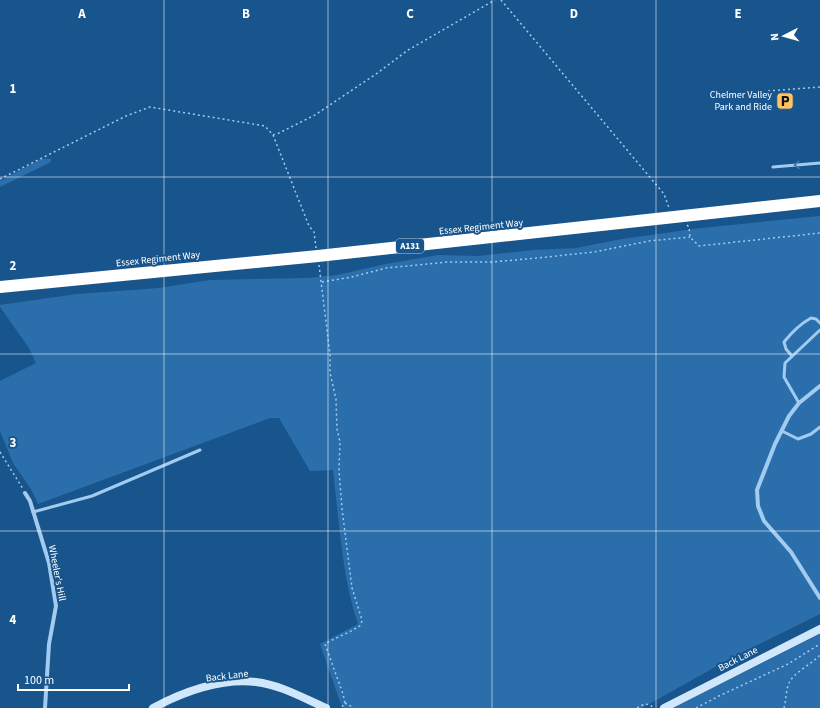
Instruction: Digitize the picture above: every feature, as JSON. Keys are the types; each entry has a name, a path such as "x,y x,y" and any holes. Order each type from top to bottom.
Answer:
{"highway":[{"name":"Essex Regiment Way","path":"0,287 318,256 820,201"}],"street":[{"path":"820,386 800,403 790,416 775,444 758,490 758,506 764,521 791,552 820,598"},
{"name":"Wheeler's Hill","path":"25,493 30,501 49,563 56,606 49,644 45,708"},
{"name":"Back Lane","path":"664,708 820,629"},
{"name":"Back Lane","path":"153,708 167,705 174,697 215,685 239,682 256,682 288,691 326,708"}],"lane":[{"path":"773,167 820,163"},
{"path":"792,356 786,349 784,342 801,324 811,318 816,319 819,322 820,316"},
{"path":"800,403 784,378 785,363 820,330"},
{"path":"782,431 798,439 811,434 820,427"},
{"path":"33,512 92,496 200,450"}],"path":[{"path":"273,134 279,133 316,115 408,50 495,0"},
{"path":"501,0 664,194 667,207 680,217 689,227 690,237 698,246 820,233"},
{"path":"768,91 820,87"},
{"path":"0,179 126,116 150,107 265,126 273,134 309,226 314,232 322,282 330,354 330,373 336,399 337,429 340,442 339,470 342,509 352,588 362,620 361,625 355,630 325,644 345,703 354,708"},
{"path":"322,282 352,277 386,268 448,262 492,262 594,252 649,241 690,237"},
{"path":"0,452 25,493"},
{"path":"696,708 788,664 820,644"},
{"path":"784,708 789,683 800,671 820,655"},
{"path":"341,708 345,703"},
{"path":"637,708 650,704 654,708"}],"shaded area":[{"path":"41,159 51,159 51,162 0,187 0,181"},
{"path":"820,216 820,614 735,656 642,708 343,708 320,644 358,624 348,587 339,528 333,470 310,471 279,418 270,418 38,504 31,489 13,463 0,431 0,381 36,363 29,348 0,305 77,294 159,288 210,280 308,278 337,275 386,264 438,255 478,256 534,250 576,248 622,239 701,228"},
{"path":"820,634 820,708 673,708"}],"place":[{"name":"Chelmer Valley Park and Ride","path":"785,101"}]}
